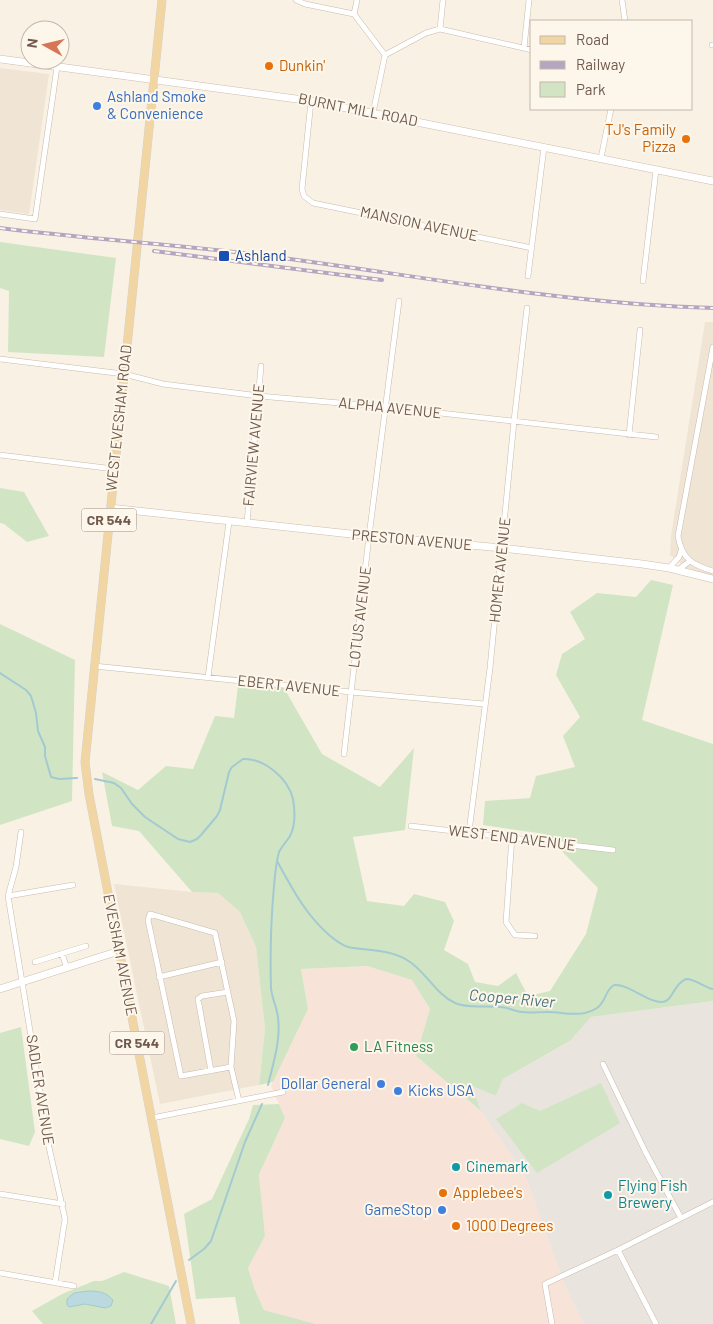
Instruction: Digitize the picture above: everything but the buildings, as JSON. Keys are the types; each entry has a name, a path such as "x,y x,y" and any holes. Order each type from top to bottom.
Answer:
{"main road":[{"name":"CR 544","path":"154,79 162,0"},
{"name":"WEST EVESHAM ROAD","path":"88,786 85,762 154,79"},
{"name":"EVESHAM AVENUE","path":"88,786 191,1324"}],"street":[{"path":"296,0 305,4 354,14 385,55 373,113"},
{"path":"354,14 357,0"},
{"path":"440,29 443,0"},
{"path":"524,48 529,0"},
{"path":"622,0 625,20"},
{"path":"385,55 432,30 440,29 530,50"},
{"name":"BURNT MILL ROAD","path":"0,58 20,61"},
{"name":"BURNT MILL ROAD","path":"70,69 311,101 713,180"},
{"path":"0,214 35,219 57,70"},
{"name":"MANSION AVENUE","path":"311,101 302,189 306,198 313,202 532,248"},
{"path":"602,158 611,110"},
{"path":"528,276 544,146"},
{"path":"643,282 656,170"},
{"name":"LOTUS AVENUE","path":"344,754 399,301"},
{"name":"HOMER AVENUE","path":"469,832 490,668 514,421 528,308"},
{"path":"629,435 640,330"},
{"path":"669,568 679,557 681,551 678,536 713,347"},
{"name":"ALPHA AVENUE","path":"0,359 124,374 162,384 259,396 386,407 656,437"},
{"name":"FAIRVIEW AVENUE","path":"247,523 262,366"},
{"path":"0,455 114,469"},
{"name":"PRESTON AVENUE","path":"110,508 229,522 502,548 669,568 713,579"},
{"name":"FAIRVIEW AVENUE","path":"208,677 229,522"},
{"path":"681,551 690,561 713,571"},
{"path":"678,570 690,561"},
{"name":"EBERT AVENUE","path":"94,666 484,704"},
{"name":"WEST END AVENUE","path":"411,826 613,850"},
{"path":"22,832 16,867 8,896 73,885"},
{"path":"512,837 506,922 515,935 535,936"},
{"name":"SADLER AVENUE","path":"8,896 49,1147 65,1220 55,1282"},
{"path":"231,1067 181,1076 148,920 150,914 216,933 234,1020 231,1067 239,1101"},
{"path":"35,962 86,946"},
{"path":"0,989 119,951"},
{"path":"62,954 67,968"},
{"path":"159,977 222,962"},
{"path":"211,1071 198,999 202,996 228,992"},
{"path":"602,1064 681,1218"},
{"path":"152,1118 283,1092"},
{"path":"0,1194 63,1204"},
{"path":"552,1324 544,1284 618,1250 713,1202"},
{"path":"618,1250 656,1324"},
{"path":"0,1273 74,1286"}],"shaded area":[{"path":"0,68 49,74 29,214 0,210"},
{"path":"705,322 713,322 713,577 687,568 670,555 671,536"},
{"path":"114,884 218,893 240,912 256,947 265,1029 259,1085 160,1104"},
{"path":"367,966 412,980 430,1009 416,1056 481,1111 526,1177 565,1286 584,1324 316,1324 264,1310 248,1268 265,1236 259,1176 285,1118 271,1086 308,1009 301,969"},
{"path":"713,1001 713,1324 584,1324 565,1286 526,1177 481,1111 472,1086 496,1096 503,1079 569,1042 591,1017"}],"green space":[{"path":"0,242 116,258 104,357 8,352 9,291 0,288"},
{"path":"0,488 24,492 49,536 27,542 0,523"},
{"path":"651,580 673,585 642,720 713,744 713,1001 591,1017 570,1041 503,1079 496,1096 472,1086 481,1111 416,1056 430,1009 412,980 367,966 301,969 308,1009 273,1082 259,1085 265,1029 256,947 240,912 218,893 192,892 139,831 112,826 102,772 138,790 166,766 193,769 215,716 234,718 239,678 281,683 322,754 380,787 414,748 405,830 353,837 367,901 404,906 414,894 445,902 454,921 444,950 468,964 475,982 498,986 516,973 528,996 550,991 586,934 598,888 545,834 483,825 485,801 530,798 536,776 575,767 563,736 580,717 556,675 562,654 585,639 570,612 597,593 636,597"},
{"path":"0,624 75,660 72,801 0,825"},
{"path":"21,1027 35,1132 29,1146 0,1139 0,1033"},
{"path":"601,1083 620,1123 537,1173 496,1119 522,1103 540,1111"},
{"path":"279,1104 285,1118 259,1175 265,1236 248,1268 264,1310 316,1324 240,1324 235,1297 196,1299 184,1214 212,1199 249,1119 253,1105"},
{"path":"124,1272 169,1286 176,1324 43,1324 32,1311 62,1294 94,1281 102,1281"}],"water":[{"path":"88,1291 108,1295 113,1300 111,1306 105,1308 85,1304 69,1307 67,1305 67,1299 74,1293"}],"waterway":[{"name":"Cooper River","path":"0,673 26,690 31,696 36,713 38,731 45,747 45,756 51,777 59,779 77,778"},
{"name":"Cooper River","path":"95,779 114,783 121,788 132,804 145,817 178,839 190,842 197,839 217,816 229,772 232,767 243,759 259,762 267,766 281,777 290,791 294,804 294,823 290,836 279,852 273,899 271,988 279,1026 276,1052 268,1085"},
{"name":"Cooper River","path":"277,861 306,909 320,927 340,944 400,956 420,970 448,999 460,1005 494,1006 525,1012 578,1014 597,1008 614,985 620,985 660,1002 666,1001 679,984 686,979 713,989"},
{"path":"189,1260 211,1241 245,1142 262,1104"},
{"path":"151,1324 176,1281"}],"railway":[{"path":"0,228 259,255 599,301 713,308"},
{"path":"154,251 382,280"}],"place":[{"name":"Dunkin'","path":"269,66"},
{"name":"Ashland Smoke & Convenience","path":"97,106"},
{"name":"TJ's Family Pizza","path":"686,139"},
{"name":"Ashland","path":"224,256"},
{"name":"LA Fitness","path":"354,1047"},
{"name":"Dollar General","path":"381,1084"},
{"name":"Kicks USA","path":"398,1091"},
{"name":"Cinemark","path":"456,1167"},
{"name":"Applebee's","path":"443,1193"},
{"name":"Flying Fish Brewery","path":"608,1195"},
{"name":"GameStop","path":"442,1210"},
{"name":"1000 Degrees","path":"456,1226"}]}
